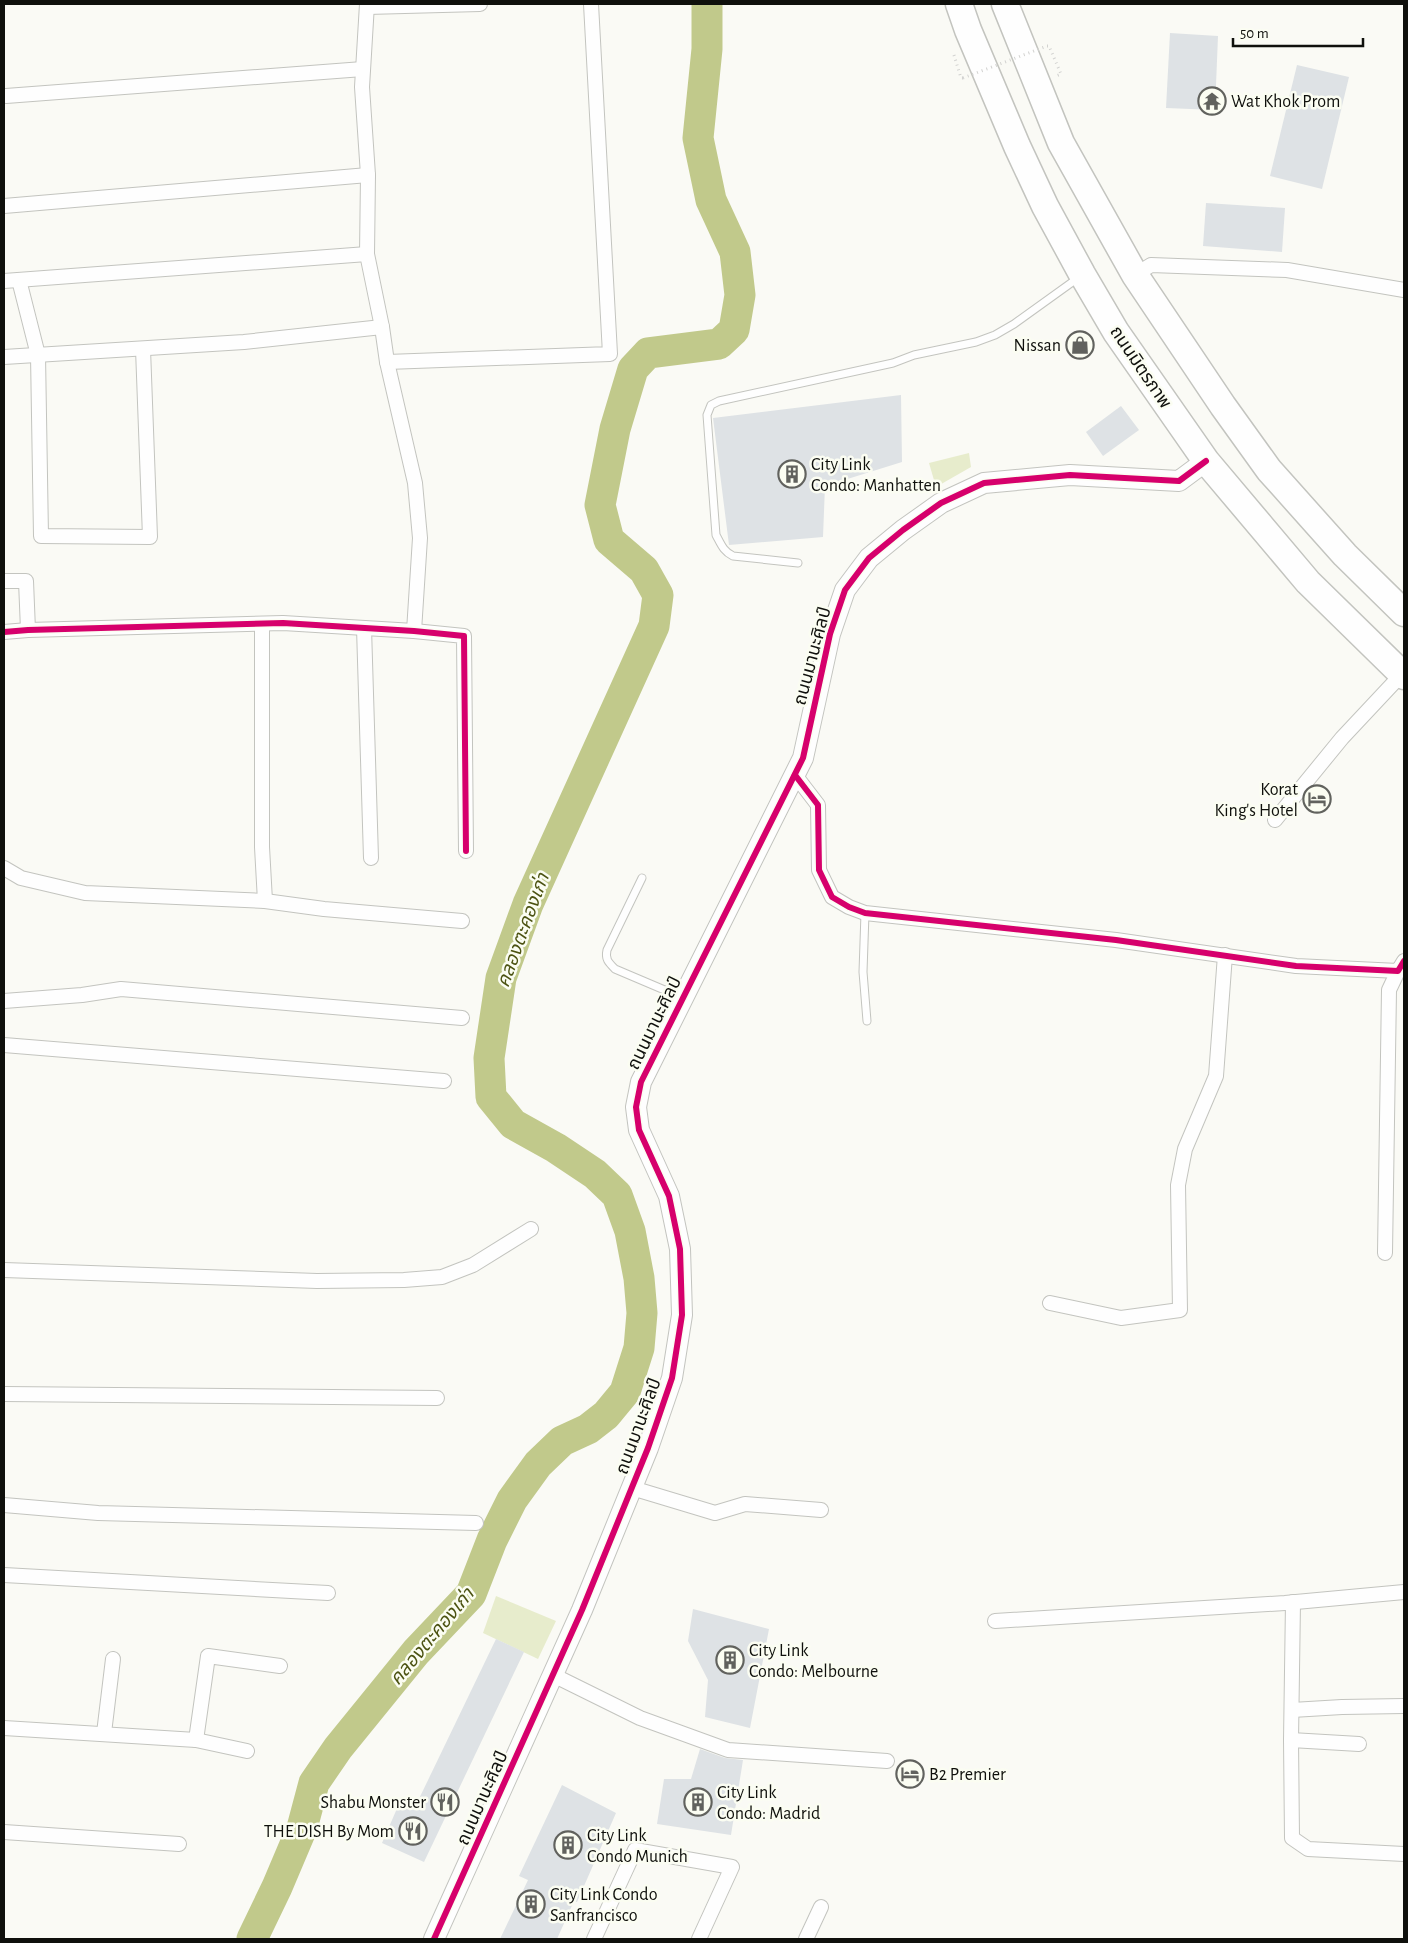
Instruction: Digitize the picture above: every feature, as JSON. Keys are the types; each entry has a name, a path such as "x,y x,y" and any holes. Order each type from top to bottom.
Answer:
{"highway":[{"name":"ถนนมิตรภาพ","path":"959,4 1017,146 1045,206 1116,332 1206,462 1308,582 1403,675"},
{"path":"1005,4 1061,143 1135,275 1223,406 1270,470 1345,555 1404,613"}],"street":[{"path":"414,631 420,538 415,483 387,362 367,254 368,175 363,69 367,5 480,4"},
{"path":"387,362 610,354 591,4"},
{"path":"6,96 363,69"},
{"path":"4,206 368,175"},
{"path":"4,281 367,254"},
{"path":"1135,275 1151,265 1288,270 1404,290"},
{"path":"19,280 38,355 41,536 150,537 143,349"},
{"path":"4,357 244,342 382,327"},
{"name":"ถนนมานะศิลป์","path":"434,1939 582,1610 648,1448 672,1378 682,1315 680,1249 669,1196 639,1130 636,1107 641,1082 803,758 830,634 845,590 869,558 903,530 941,503 984,483 1070,475 1179,481 1206,462"},
{"path":"4,581 26,581 28,630"},
{"path":"4,632 262,624 364,628 464,636 466,851"},
{"path":"262,624 262,847 265,901"},
{"path":"364,628 372,858"},
{"path":"1275,820 1342,738 1403,675"},
{"path":"795,775 818,805 819,870 832,897 849,907 865,913 1116,940 1296,966 1401,966 1389,990 1385,1253"},
{"path":"4,868 21,878 86,893 265,901 324,909 462,921"},
{"path":"1050,1303 1121,1318 1180,1310 1178,1185 1184,1149 1216,1076 1225,955"},
{"path":"4,1000 82,996 121,989 462,1018"},
{"path":"4,1045 444,1081"},
{"path":"4,1270 317,1281 404,1280 442,1277 472,1266 531,1229"},
{"path":"4,1394 437,1398"},
{"path":"632,1488 715,1513 745,1504 821,1510"},
{"path":"4,1504 98,1513 476,1523"},
{"path":"4,1575 328,1592"},
{"path":"996,1621 1293,1602 1404,1592"},
{"path":"1293,1602 1292,1838 1308,1849 1404,1854"},
{"path":"196,1740 208,1656 280,1666"},
{"path":"104,1733 112,1659"},
{"path":"553,1676 640,1718 728,1750 887,1762"},
{"path":"1292,1710 1342,1706 1404,1706"},
{"path":"4,1728 196,1740 247,1751"},
{"path":"1291,1740 1359,1744"},
{"path":"4,1832 179,1844"},
{"path":"594,1939 635,1850 732,1866 699,1939"},
{"path":"806,1939 821,1907"}],"lane":[{"path":"798,562 733,556 726,552 721,545 716,535 707,415 711,405 719,401 893,364 914,355 976,342 1014,324 1082,274"},
{"path":"642,878 607,950 608,962 615,969 683,998"},
{"path":"865,913 863,972 867,1021"}],"path":[{"path":"952,50 962,78 1047,46 1049,46 1061,74"}],"green space":[{"path":"969,453 971,467 936,487 929,463"},
{"path":"496,1596 556,1621 538,1659 483,1633"}],"building":[{"path":"1170,33 1218,36 1215,110 1166,108"},
{"path":"1297,65 1349,77 1322,189 1270,176"},
{"path":"1206,203 1285,208 1282,252 1203,246"},
{"name":"City Link Condo: Manhatten","path":"901,395 902,462 825,486 823,537 729,545 713,418"},
{"path":"1121,406 1139,430 1103,456 1086,432"},
{"name":"City Link Condo: Melbourne","path":"693,1609 769,1629 750,1728 705,1717 708,1680 688,1641"},
{"path":"496,1639 524,1652 424,1862 382,1843 402,1797 416,1805"},
{"name":"City Link Condo: Madrid","path":"700,1749 725,1758 743,1760 731,1835 657,1824 664,1779 691,1779"},
{"name":"City Link Condo Munich","path":"562,1785 616,1813 577,1902 574,1901 557,1939 500,1939 528,1880 519,1876"}],"waterway":[{"name":"คลองตะคองเก่า","path":"252,1939 302,1828 314,1783 338,1748 416,1652 471,1594 492,1540 512,1500 538,1464 562,1441 588,1429 606,1415 625,1392 639,1348 642,1313 639,1278 630,1231 617,1195 595,1174 556,1148 513,1124 491,1097 489,1058 501,978 528,904 654,626 658,595 644,570 609,540 600,505 615,429 633,369 648,353 719,344 734,330 740,295 735,252 711,200 698,138 707,49 707,4"}],"cycle path":[{"path":"434,1939 582,1610 648,1448 672,1378 682,1315 680,1249 669,1196 639,1130 636,1107 641,1082 803,758 830,634 845,590 869,558 903,530 941,503 984,483 1070,475 1179,481 1206,461"},
{"path":"4,632 283,623 464,636 466,851"},
{"path":"795,775 818,805 819,870 832,897 849,907 865,913 1116,940 1296,966 1398,971 1404,961"}],"place":[{"name":"Wat Khok Prom","path":"1212,101"},
{"name":"Nissan","path":"1080,345"},
{"name":"City Link Condo: Manhatten","path":"792,474"},
{"name":"Korat King's Hotel","path":"1317,799"},
{"name":"City Link Condo: Melbourne","path":"730,1660"},
{"name":"B2 Premier","path":"910,1774"},
{"name":"Shabu Monster","path":"445,1802"},
{"name":"City Link Condo: Madrid","path":"698,1802"},
{"name":"THE DISH By Mom","path":"413,1831"},
{"name":"City Link Condo Munich","path":"568,1845"},
{"name":"City Link Condo Sanfrancisco","path":"531,1904"}]}
